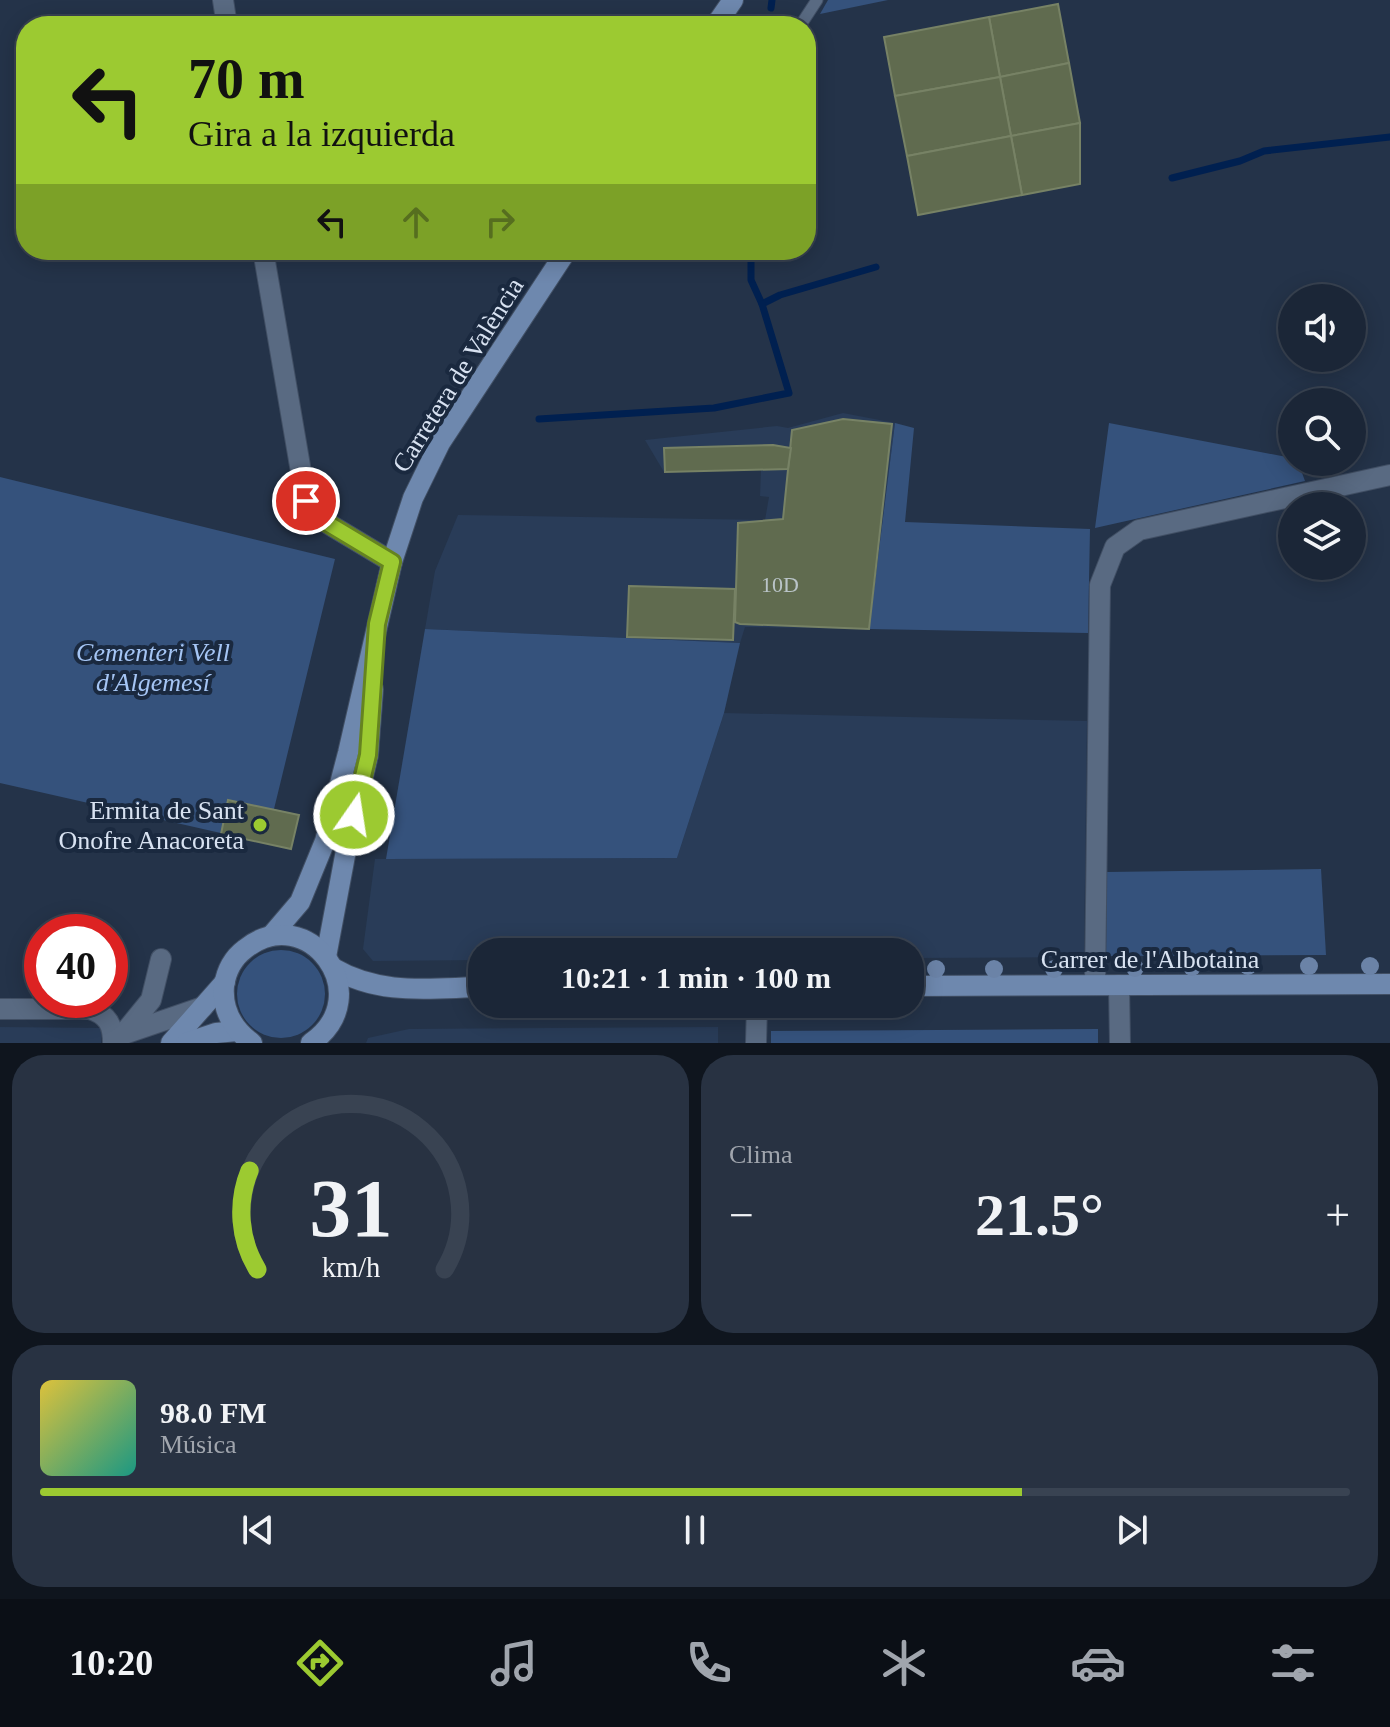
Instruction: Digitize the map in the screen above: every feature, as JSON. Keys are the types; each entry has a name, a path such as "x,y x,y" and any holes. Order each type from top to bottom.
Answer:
{"street":[{"path":"265,260 306,501 327,523 392,562"},
{"name":"Carretera de València","path":"171,1043 225,982 228,971 241,952 271,936 300,902 325,841 392,562 413,498 440,443 560,260"},
{"path":"1095,985 1100,585 1115,547 1139,530 1390,475"},
{"name":"Carretera de València","path":"337,1010 338,985 330,963 347,845 368,755 377,624"},
{"path":"271,936 302,939 356,981 382,988 468,987"},
{"path":"118,1040 151,1000 161,959"},
{"path":"225,982 224,999 228,1016 245,1037"},
{"name":"Carrer de l'Albotaina","path":"924,986 1390,984"},
{"path":"1119,985 1120,1043"},
{"path":"320,1039 337,1010 358,996 382,988"},
{"path":"151,1000 159,1014 175,1016"},
{"path":"118,1040 203,1007"},
{"path":"0,1009 90,1009 110,1022 118,1040"},
{"path":"756,1043 757,1018"},
{"path":"186,1043 216,1033 245,1037"}],"shaded area":[{"path":"843,413 895,423 869,629 745,627 740,643 425,629 435,571 458,515 765,520 769,497 760,496 761,470 664,472 645,440 777,426 788,428"},
{"path":"724,713 1087,721 1084,957 924,958 924,938 468,938 468,960 373,961 363,949 375,859 677,858"},
{"path":"0,1027 102,1028 101,1043 0,1043"},
{"path":"718,1027 718,1043 366,1043 368,1038 409,1029"}],"green space":[{"path":"828,0 888,0 820,14"},
{"path":"895,423 914,428 905,522 1090,529 1088,633 869,629"},
{"path":"1109,423 1278,455 1278,476 1303,476 1305,481 1095,528"},
{"name":"Cementeri Vell d'Algemesí","path":"0,477 335,559 274,809 299,815 291,849 0,783"},
{"path":"425,629 740,643 724,713 677,858 386,859"},
{"path":"1321,869 1326,955 1106,956 1107,872"},
{"path":"281,950 306,957 318,969 325,994 318,1019 306,1031 281,1038 256,1031 244,1019 237,994 244,969 256,957"},
{"path":"1098,1029 1098,1043 771,1043 771,1031"}],"building":[{"path":"1058,4 1069,63 1000,77 989,17"},
{"path":"989,17 1000,77 895,96 884,37"},
{"path":"1069,63 1080,123 1011,136 1000,77"},
{"path":"1000,77 1011,136 907,156 895,96"},
{"path":"1080,123 1080,184 1022,195 1011,136"},
{"path":"1011,136 1022,195 918,215 907,156"},
{"path":"843,419 892,424 869,629 735,622 738,523 783,519 792,430"},
{"path":"773,445 791,448 788,469 665,472 664,448"},
{"path":"629,586 735,589 733,640 627,637"},
{"name":"Ermita de Sant Onofre Anacoreta","path":"228,800 299,815 291,849 221,834"}],"waterway":[{"path":"771,8 772,0"},
{"path":"1172,178 1240,161 1264,151 1390,137"},
{"path":"751,260 751,280 762,304 780,295 876,267"},
{"path":"539,419 714,408 789,393 762,304"}],"place":[{"name":"Ermita de Sant Onofre Anacoreta","path":"260,825"}],"route":[{"path":"306,501 327,523 392,562 377,624 368,755 354,815"}]}
